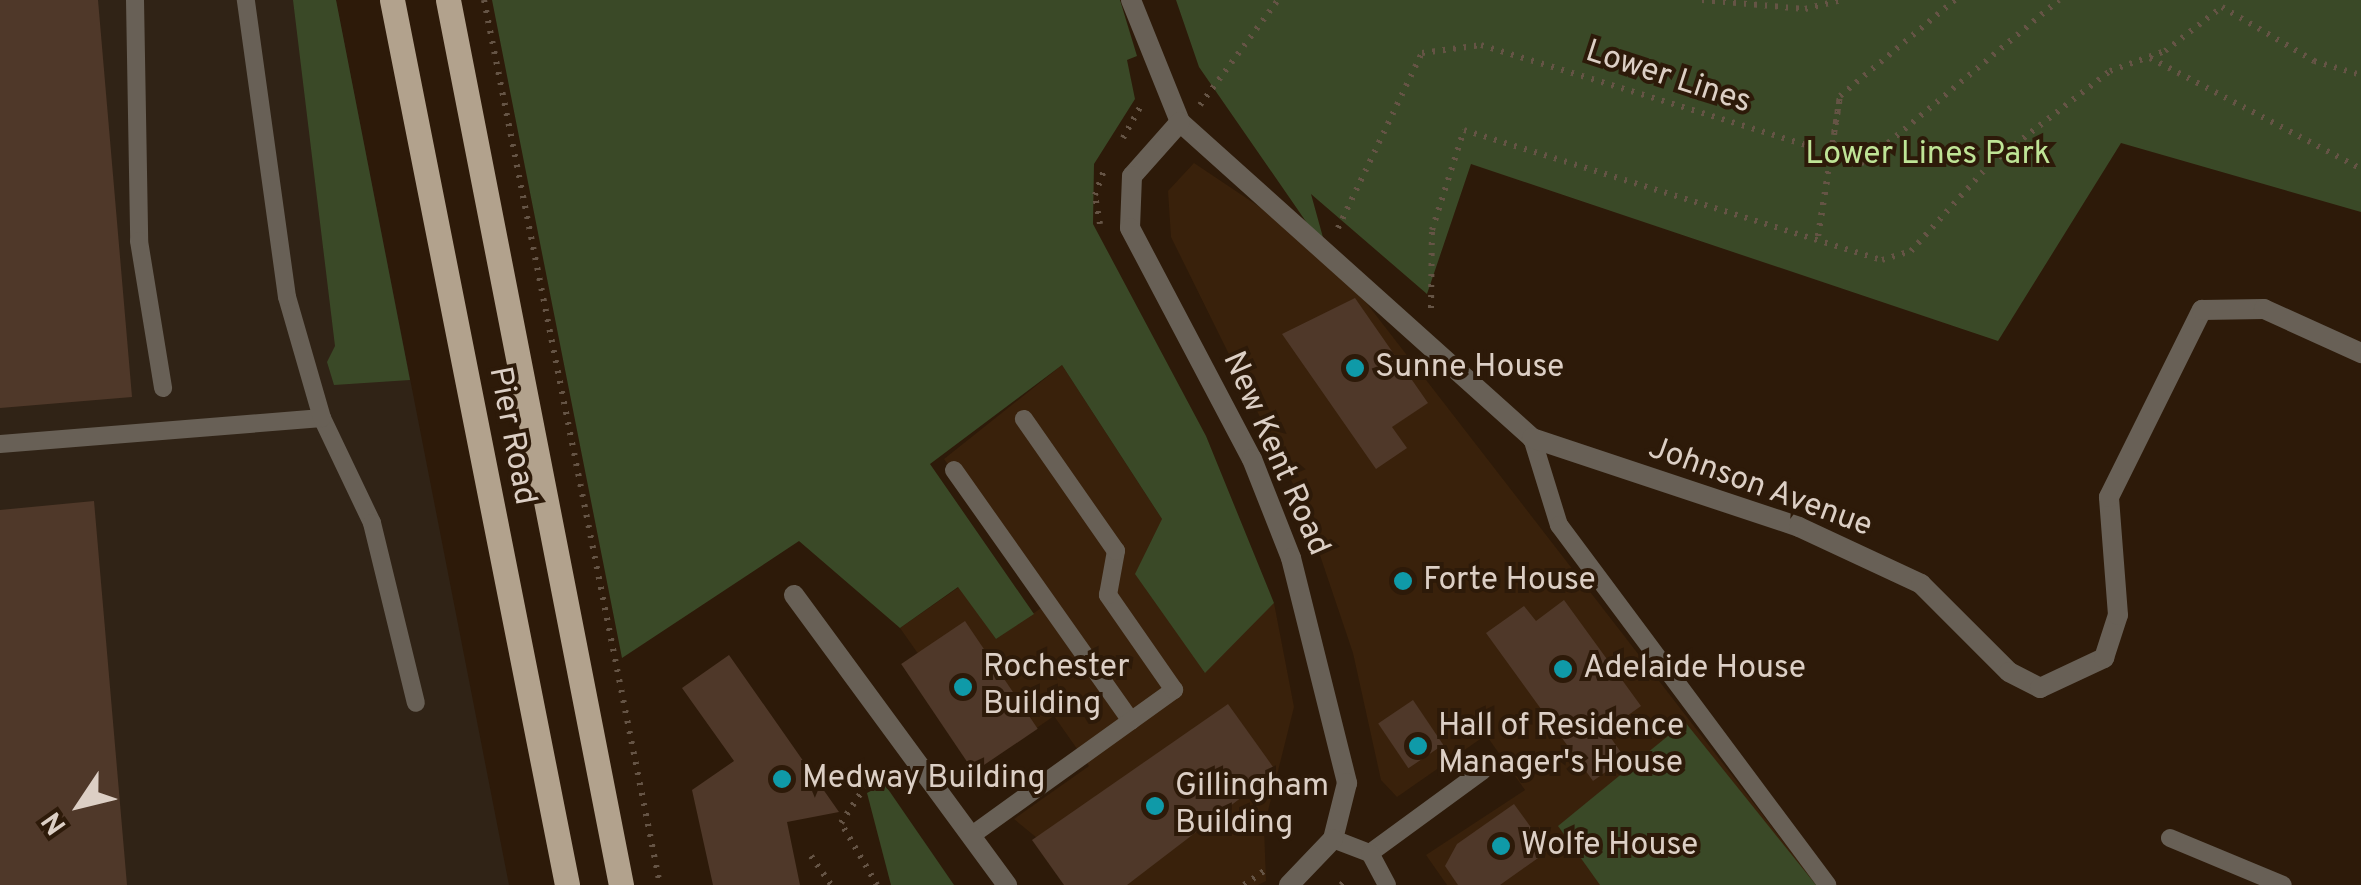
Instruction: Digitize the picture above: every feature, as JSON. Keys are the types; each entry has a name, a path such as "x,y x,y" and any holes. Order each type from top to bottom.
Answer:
{"main road":[{"name":"Pier Road","path":"392,0 567,885"},
{"name":"Pier Road","path":"448,0 621,885"}],"street":[{"name":"Johnson Avenue","path":"1131,0 1180,122 1532,438 1799,527 1921,584 2009,672 2040,688 2104,658 2118,616 2109,497 2202,310 2264,309 2361,353"},
{"name":"New Kent Road","path":"1180,122 1132,176 1130,228 1252,458 1291,558 1347,783 1333,839 1289,885"},
{"path":"794,595 1007,885"}],"lane":[{"path":"136,0 138,242 163,388"},
{"path":"246,0 287,297 322,418 372,523 416,703"},
{"path":"0,444 322,418"},
{"path":"972,835 1174,690 1108,595 1116,552 1024,419"},
{"path":"1532,438 1558,525 1827,885"},
{"path":"954,470 1132,721"},
{"path":"1370,853 1482,770"},
{"path":"2170,838 2284,885"},
{"path":"1333,839 1370,853 1387,885"}],"path":[{"path":"484,0 660,885"},
{"path":"1180,122 1218,90 1278,0"},
{"path":"1702,0 1805,9 1840,0"},
{"path":"1818,236 1840,96 1954,0"},
{"name":"Lower Lines","path":"1327,252 1422,53 1481,45 1864,163 2059,0"},
{"path":"1431,316 1432,230 1464,130 1818,236 1882,260 1912,251 1990,164 2110,70 2148,57 2222,6 2314,61 2361,74"},
{"path":"2148,57 2361,169"},
{"path":"876,885 841,823 898,736"},
{"path":"811,856 831,885"}],"shaded area":[{"path":"0,0 336,0 509,885 0,885"},
{"path":"1194,163 1327,252 1817,885 1447,885 1426,855 1525,790 1486,735 1397,797 1381,780 1353,653 1302,502 1171,237 1168,191"},
{"path":"1062,365 1162,519 1204,672 1274,603 1294,707 1264,827 1266,881 1258,885 1094,885 1014,819 1089,766 1054,716 992,759 900,628 959,587 996,639 1047,604 944,459"}],"green space":[{"path":"293,0 336,0 410,380 334,385 327,362 335,346"},
{"path":"492,0 1120,0 1137,56 1127,60 1135,99 1094,164 1093,224 1206,436 1274,603 1205,673 1135,574 1162,519 1062,365 930,464 1034,614 996,639 958,587 900,628 799,541 622,658"},
{"name":"Lower Lines Park","path":"1176,0 2361,0 2361,212 2121,143 1998,341 1471,164 1427,294 1311,194 1327,252 1199,67"},
{"path":"1685,722 1816,885 1600,885 1558,826"},
{"path":"884,784 954,885 891,885 867,793"}],"building":[{"path":"0,0 98,0 132,397 0,408"},
{"name":"Sunne House","path":"1355,298 1428,403 1392,427 1407,448 1376,469 1282,334"},
{"path":"94,501 127,885 0,885 0,510"},
{"name":"Adelaide House","path":"1564,600 1641,706 1606,731 1625,758 1593,781 1486,633 1524,606 1536,621"},
{"name":"Rochester Building","path":"965,621 1038,729 974,772 901,664"},
{"name":"Medway Building","path":"729,655 839,812 787,822 800,885 713,885 692,790 734,761 682,688"},
{"name":"Hall of Residence Manager's House","path":"1413,700 1443,745 1408,768 1378,723"},
{"name":"Gillingham Building","path":"1228,704 1276,771 1127,885 1064,885 1032,840"},
{"name":"Wolfe House","path":"1514,804 1548,851 1500,885 1458,885 1445,866 1457,844"}],"place":[{"name":"Sunne House","path":"1355,368"},
{"name":"Forte House","path":"1403,581"},
{"name":"Adelaide House","path":"1563,669"},
{"name":"Rochester Building","path":"963,687"},
{"name":"Hall of Residence Manager's House","path":"1418,746"},
{"name":"Medway Building","path":"782,779"},
{"name":"Gillingham Building","path":"1155,806"},
{"name":"Wolfe House","path":"1501,846"}]}
